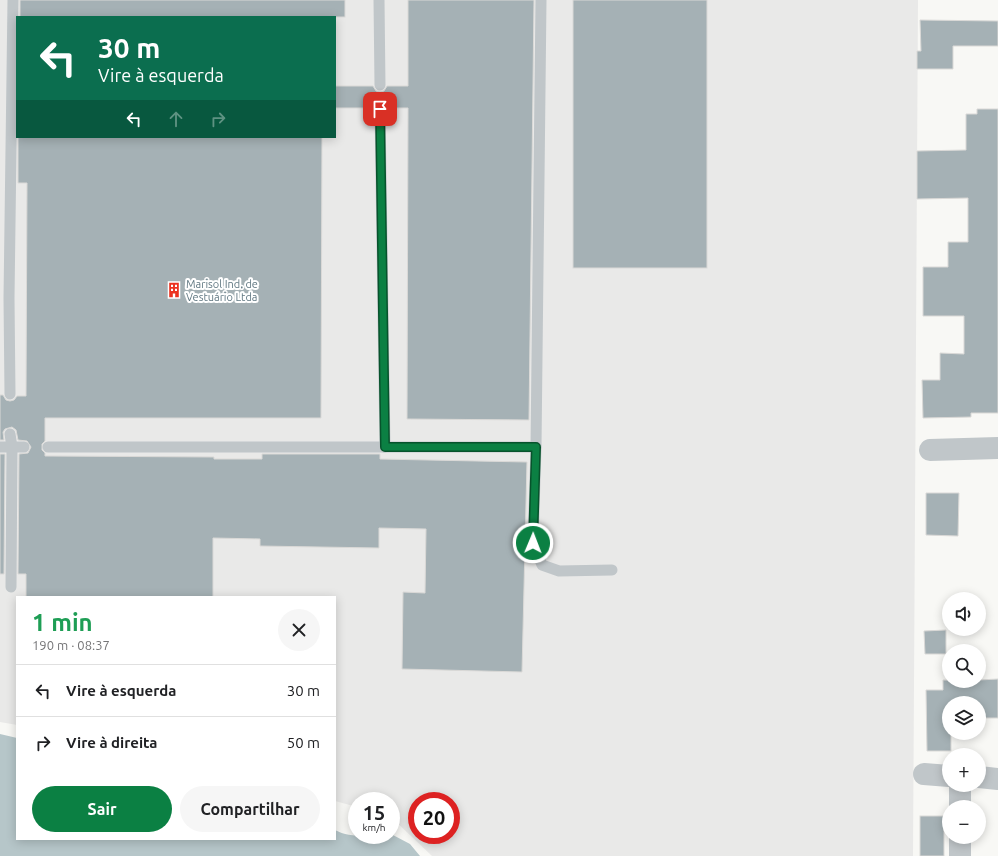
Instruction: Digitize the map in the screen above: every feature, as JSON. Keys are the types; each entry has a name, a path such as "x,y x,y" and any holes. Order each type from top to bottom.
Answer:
{"street":[{"path":"930,450 998,448"},
{"path":"924,774 942,775"},
{"path":"986,777 998,778"},
{"path":"960,844 960,856"}],"lane":[{"path":"10,394 9,298 13,0"},
{"path":"379,0 380,85"},
{"path":"541,0 536,447 533,543 542,565 559,571 612,570"},
{"path":"380,109 385,447"},
{"path":"10,434 12,447 11,588"},
{"path":"0,447 24,447"},
{"path":"48,447 536,447"}],"shaded area":[{"path":"0,0 918,0 913,856 432,856 419,844 460,844 460,792 408,792 408,833 400,826 400,792 348,792 348,805 336,801 336,596 16,596 16,725 0,722"},
{"path":"0,734 16,738 16,840 336,840 336,830 348,835 348,844 400,844 400,839 410,844 420,856 0,856"}],"building":[{"path":"20,0 345,0 345,17 20,16"},
{"path":"408,0 534,0 529,420 407,419 408,108 387,108 384,103 380,102 376,103 373,108 336,108 336,86 373,86 376,91 380,92 384,91 387,86 408,86"},
{"path":"573,0 707,0 707,268 573,268"},
{"path":"920,20 998,21 998,46 953,46 953,69 917,69 917,51 921,51"},
{"path":"977,109 998,109 998,413 971,413 971,417 923,418 922,380 940,380 940,353 964,354 964,316 923,316 923,267 948,267 948,242 968,242 968,198 917,199 917,151 966,150 966,114 977,114"},
{"name":"Marisol Ind. de Vestuário Ltda","path":"18,138 322,138 321,418 45,418 45,441 42,444 42,450 45,453 45,456 214,457 214,459 262,459 262,454 380,454 380,459 527,462 522,672 402,669 403,592 425,593 426,529 379,528 379,548 260,546 260,539 213,538 213,596 26,596 26,574 18,574 19,454 28,453 31,447 27,441 18,440 16,430 12,427 5,429 3,432 4,440 0,440 0,395 3,395 6,400 10,401 14,400 17,396 26,396 27,183 18,183"},
{"path":"0,454 5,454 4,574 0,574"},
{"path":"926,493 959,493 958,536 926,535"},
{"path":"942,630 942,636 946,636 946,644 942,644 942,654 925,654 924,631"},
{"path":"998,679 998,718 986,718 986,696 942,696 942,740 951,740 951,748 942,748 942,751 927,751 926,690 943,690 943,688 986,688 986,680"},
{"path":"920,816 942,816 942,844 944,844 944,856 920,856"}],"place":[{"name":"Marisol Ind. de Vestuário Ltda","path":"174,290"}],"route":[{"path":"380,109 385,447 536,447 533,543"}]}
